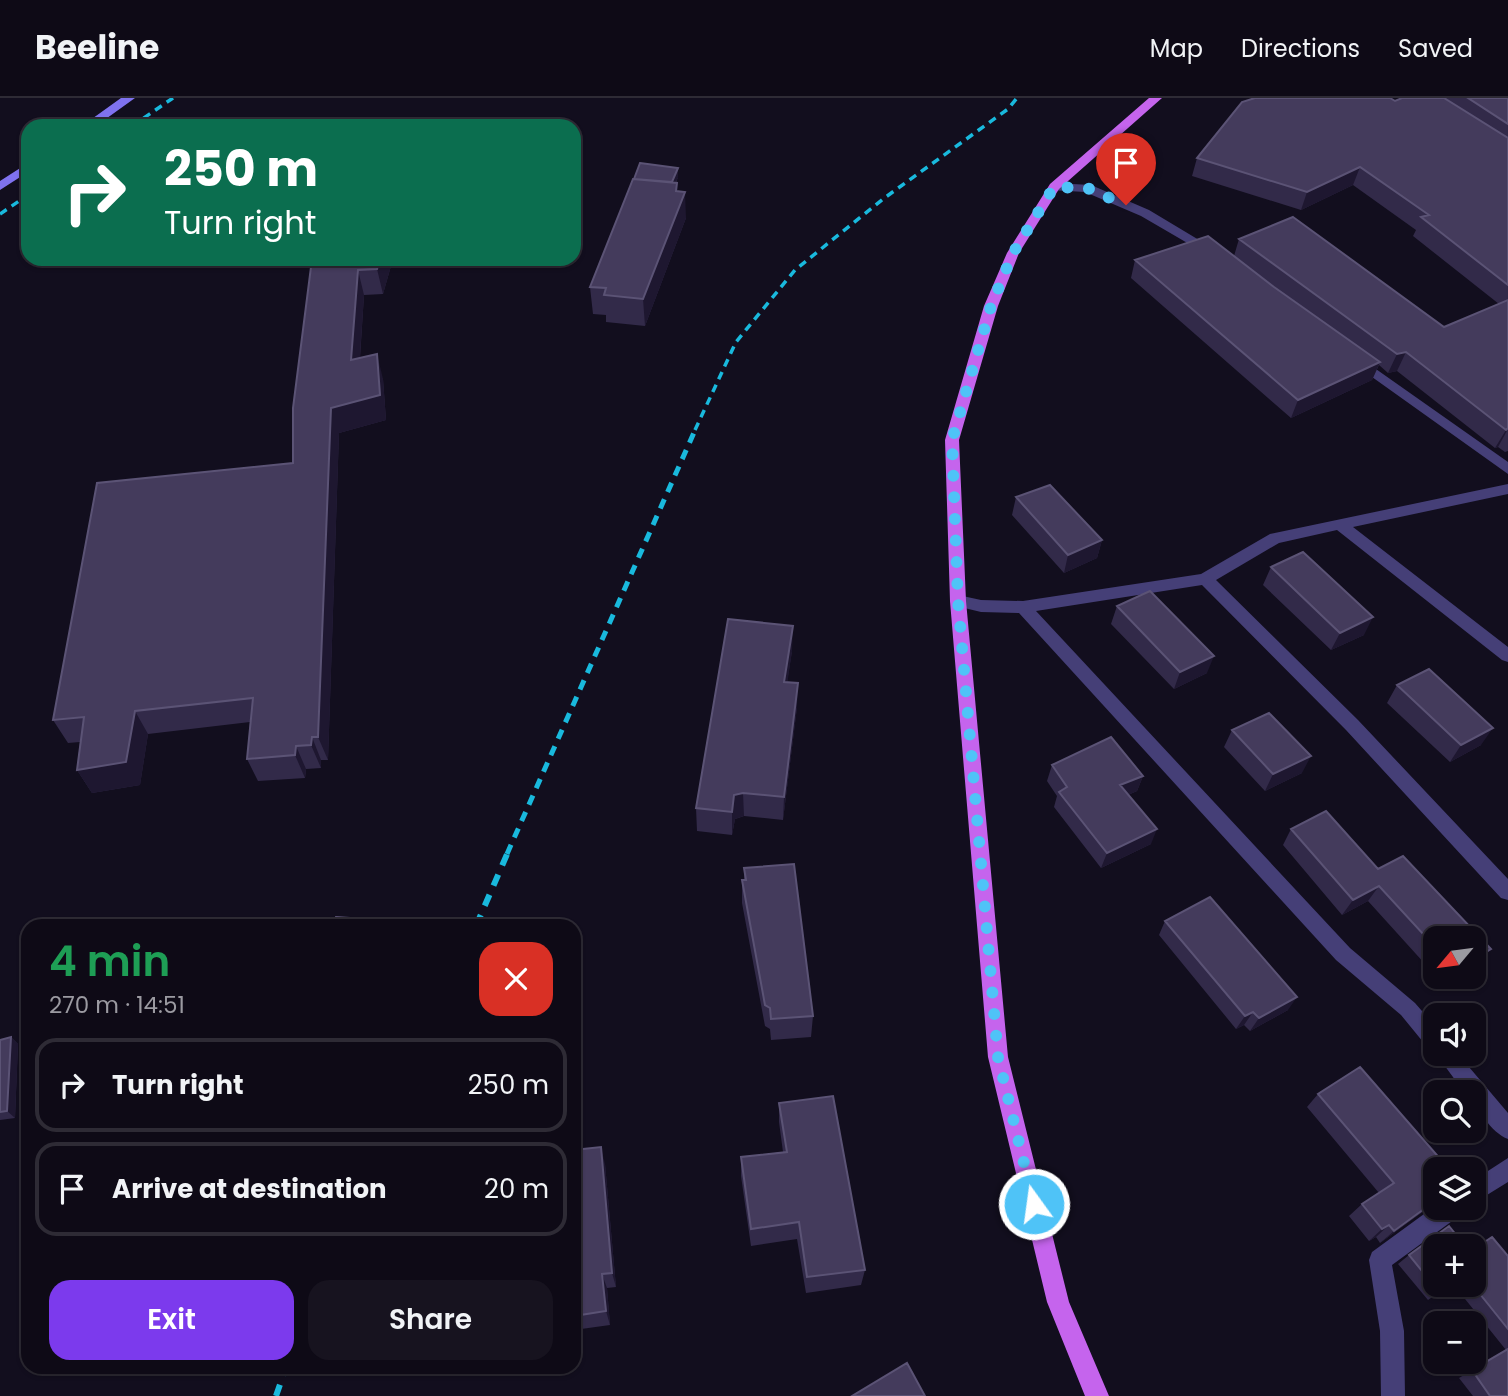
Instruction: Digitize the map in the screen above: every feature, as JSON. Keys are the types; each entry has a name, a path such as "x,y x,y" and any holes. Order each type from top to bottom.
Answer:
{"main road":[{"path":"1097,1396 1058,1302 998,1057 958,601 952,440 996,295 1013,253 1054,187 1156,98"}],"street":[{"path":"98,119 129,98"},
{"path":"0,186 21,172"},
{"path":"1054,187 1087,188 1145,213 1222,258"},
{"path":"1341,349 1508,469"},
{"path":"958,601 981,606 1023,607 1205,579 1275,538 1508,489"},
{"path":"1340,525 1508,656"},
{"path":"1205,579 1352,726 1508,892"},
{"path":"1023,607 1343,954 1408,1009 1423,1027"},
{"path":"1456,1066 1508,1129"},
{"path":"1486,1184 1508,1168"},
{"path":"1393,1396 1392,1331 1380,1260 1435,1220"}],"building":[{"path":"1255,98 1390,98 1395,101 1402,98 1444,98 1508,138 1508,285 1421,217 1429,215 1360,167 1307,192 1197,158 1242,102"},
{"path":"1468,98 1508,98 1508,124"},
{"path":"640,163 678,168 672,182 634,179"},
{"path":"633,179 677,183 676,191 685,192 643,299 604,295 606,288 590,287"},
{"path":"1293,217 1444,327 1508,300 1508,428 1506,430 1406,352 1397,354 1239,239"},
{"path":"1208,236 1274,287 1380,362 1298,400 1135,260"},
{"path":"311,266 378,266 377,269 358,270 351,360 377,354 380,395 331,408 318,737 312,737 311,745 296,746 295,755 247,759 253,698 135,711 126,762 77,770 84,717 53,720 97,483 293,463 293,408"},
{"path":"1050,485 1102,540 1068,555 1016,497"},
{"path":"1303,552 1373,617 1340,633 1271,567"},
{"path":"1150,591 1214,656 1180,672 1117,606"},
{"path":"728,619 793,626 784,682 798,683 784,797 743,793 734,795 732,812 696,808"},
{"path":"1429,669 1493,728 1461,745 1397,685"},
{"path":"1269,713 1311,756 1273,774 1232,730"},
{"path":"1111,737 1143,776 1120,785 1157,829 1107,853 1059,792 1067,787 1052,765"},
{"path":"1326,811 1378,869 1403,856 1469,926 1423,926 1423,934 1379,886 1353,900 1291,829"},
{"path":"794,864 813,1016 771,1019 770,1008 765,1005 742,880 746,880 744,868"},
{"path":"1210,897 1297,997 1259,1018 1253,1012 1245,1016 1165,921"},
{"path":"11,1037 7,1111 0,1112 0,1040"},
{"path":"1360,1067 1423,1139 1423,1143 1426,1143 1439,1157 1423,1157 1423,1210 1394,1231 1389,1225 1382,1229 1362,1204 1394,1183 1318,1094"},
{"path":"833,1096 865,1270 807,1277 799,1222 751,1229 741,1157 787,1152 779,1103"},
{"path":"601,1147 612,1273 602,1274 606,1311 581,1315 581,1149"},
{"path":"1449,1226 1455,1234 1438,1234"},
{"path":"1492,1237 1508,1256 1508,1329 1482,1297 1486,1297 1486,1241"},
{"path":"1423,1245 1423,1272 1409,1255"},
{"path":"1508,1349 1508,1396 1490,1396 1475,1374 1486,1374 1486,1362"},
{"path":"907,1363 925,1396 852,1396"}],"railway":[{"path":"142,119 173,98"},
{"path":"695,430 736,342 795,270 883,199 1008,109 1017,98"},
{"path":"0,214 21,200"},
{"path":"507,854 696,428"},
{"path":"479,919 508,852"},
{"path":"276,1396 284,1374"}],"route":[{"path":"1034,1204 998,1057 978,804 958,601 952,440 991,306 1013,253 1054,187 1087,188 1126,205"}]}
